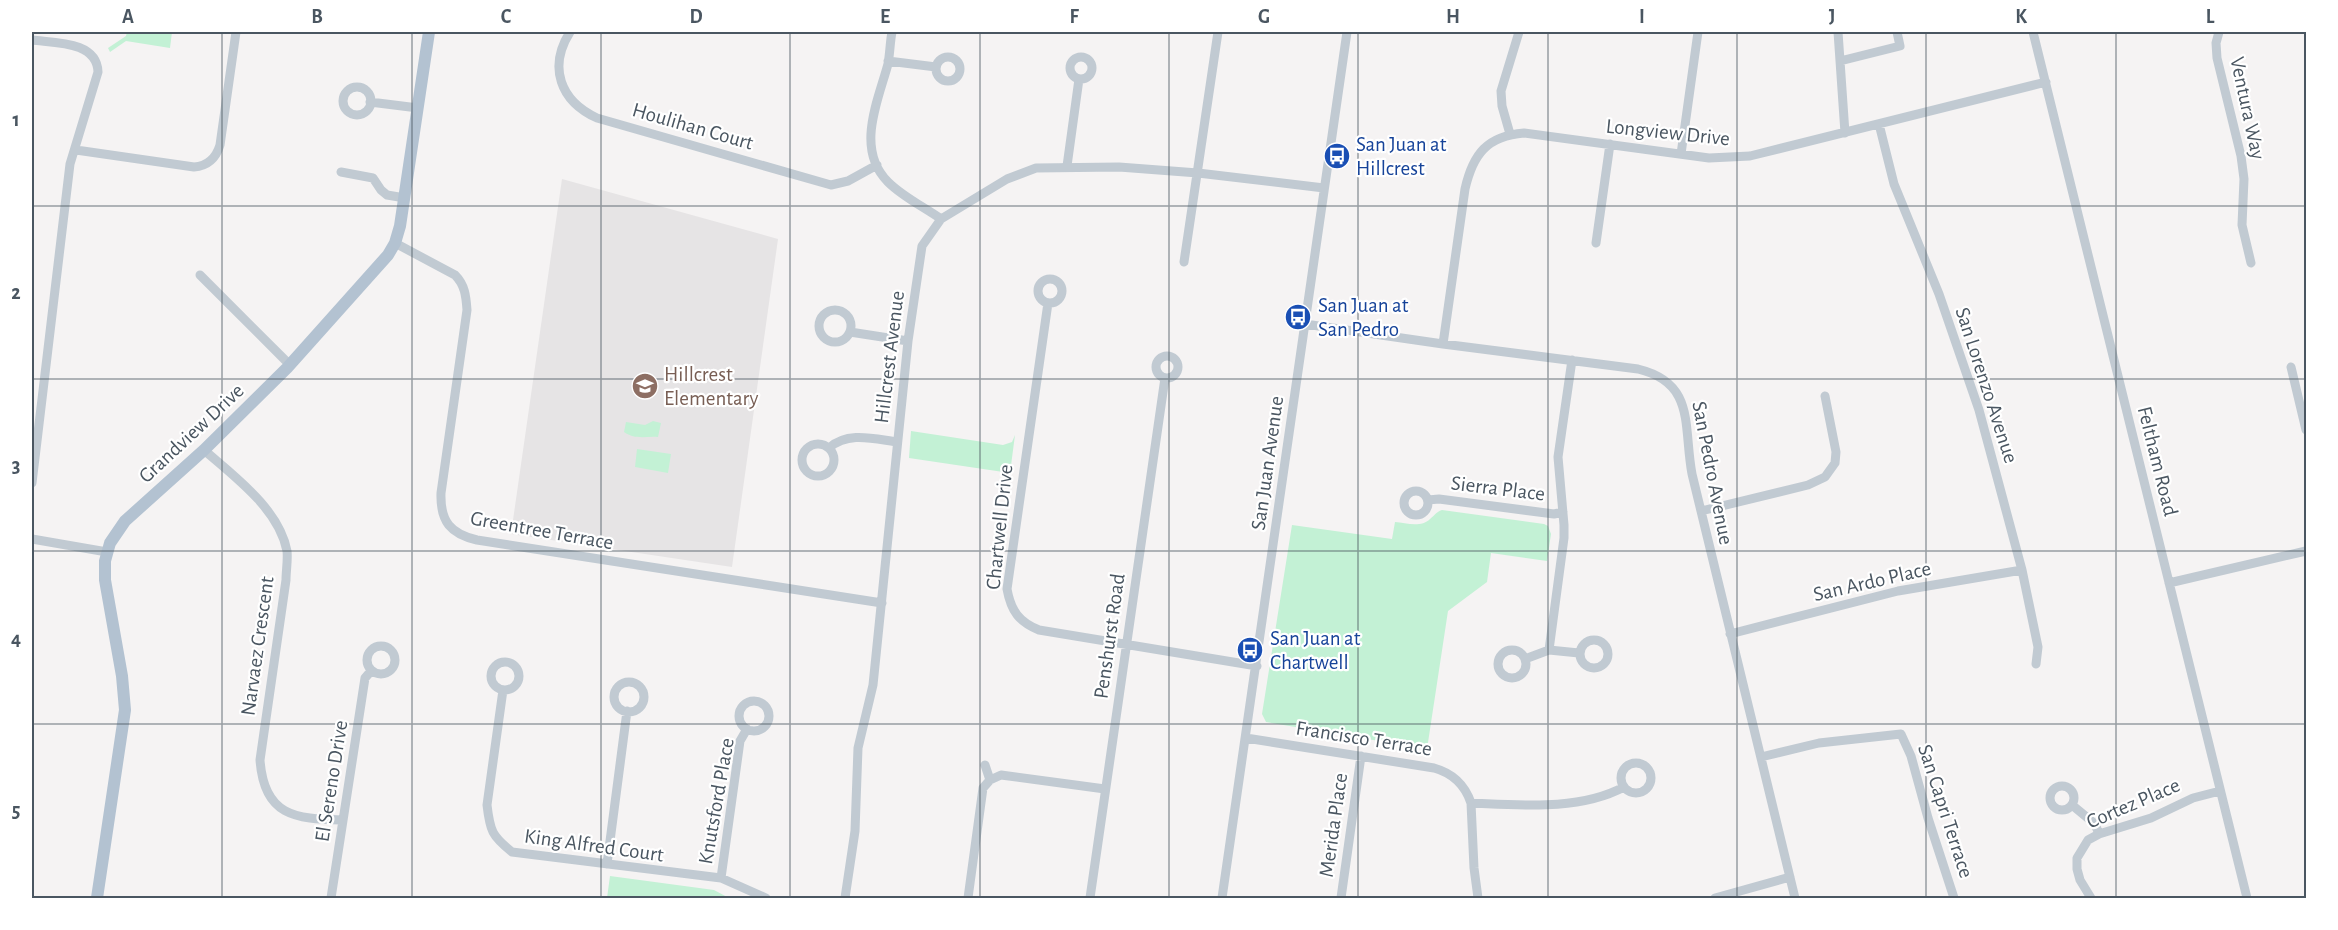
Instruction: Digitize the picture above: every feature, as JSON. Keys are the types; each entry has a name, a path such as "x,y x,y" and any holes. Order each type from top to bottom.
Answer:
{"main road":[{"name":"Grandview Drive","path":"97,898 125,710 122,676 105,580 107,552 114,535 126,521 204,450 290,365 379,268 395,243 405,198 429,32"}],"street":[{"path":"76,150 189,167 199,167 208,163 216,156 220,145 236,32"},
{"name":"Houlihan Court","path":"570,32 559,54 561,81 575,105 597,118 831,185 848,181 877,165"},
{"path":"892,32 888,61 872,119 870,143 877,165 887,181 941,219"},
{"path":"1184,262 1218,32"},
{"name":"San Juan Avenue","path":"1222,898 1347,32"},
{"path":"1443,344 1469,170 1484,148 1496,139 1510,134 1501,92 1519,32"},
{"path":"1681,154 1698,32"},
{"path":"1838,32 1845,133"},
{"path":"1840,61 1900,46 1897,32"},
{"name":"Feltham Road","path":"2033,32 2247,898"},
{"name":"Ventura Way","path":"2219,32 2216,43 2217,58 2243,167 2241,213 2251,263"},
{"path":"32,40 82,48 92,55 97,63 98,77 70,164 32,483"},
{"path":"888,61 936,68"},
{"path":"1068,166 1079,79"},
{"name":"Longview Drive","path":"1510,134 1524,133 1718,159 1743,157 2046,82"},
{"path":"370,102 418,108"},
{"name":"San Lorenzo Avenue","path":"1879,124 1894,184 1939,294 1979,410 2022,570 2038,647 2036,664"},
{"path":"1596,243 1610,144"},
{"name":"Hillcrest Avenue","path":"845,898 855,831 858,748 870,704 908,341 922,246 941,219 1007,179 1036,168 1119,167 1198,173 1324,188"},
{"path":"340,172 374,177 381,190 387,195 405,198"},
{"name":"Greentree Terrace","path":"395,243 455,274 465,291 466,310 441,494 443,515 457,534 477,540 882,603"},
{"path":"200,274 290,365"},
{"name":"Chartwell Drive","path":"1048,303 1007,590 1010,606 1026,625 1039,630 1257,666"},
{"name":"San Pedro Avenue","path":"1305,324 1650,372 1665,378 1673,386 1680,397 1684,411 1688,451 1701,511 1795,898"},
{"path":"850,332 908,341"},
{"path":"1549,650 1564,538 1558,457 1572,360"},
{"path":"2291,367 2307,430"},
{"name":"Penshurst Road","path":"1090,898 1165,378"},
{"path":"1701,511 1808,485 1825,477 1835,463 1836,452 1825,396"},
{"path":"829,448 836,442 847,438 897,442"},
{"name":"Narvaez Crescent","path":"204,450 241,482 264,508 280,529 287,554 286,580 260,760 265,787 276,805 288,812 309,819 342,820"},
{"name":"Sierra Place","path":"1428,500 1439,499 1554,514 1563,512"},
{"path":"32,539 107,552"},
{"path":"2169,583 2307,551"},
{"name":"San Ardo Place","path":"1731,634 1876,596 2022,570"},
{"path":"1525,659 1549,650 1580,653"},
{"name":"El Sereno Drive","path":"331,898 365,678 371,671"},
{"name":"King Alfred Court","path":"503,690 487,806 489,824 496,840 512,852 721,878 766,898"},
{"path":"607,864 627,711"},
{"name":"Knutsford Place","path":"721,878 740,741 747,729"},
{"name":"San Capri Terrace","path":"1761,757 1819,743 1900,734 1911,756 1954,898"},
{"name":"Francisco Terrace","path":"1246,738 1445,771 1462,786 1471,803"},
{"name":"Merida Place","path":"1341,898 1361,756"},
{"path":"985,765 990,780"},
{"path":"968,898 983,788 990,780 1001,775 1105,789"},
{"path":"1478,898 1471,803 1557,804 1613,792 1624,787"},
{"name":"Cortez Place","path":"2091,898 2080,880 2077,869 2077,858 2088,840 2099,834 2151,818 2193,798 2220,791"},
{"path":"2072,805 2095,824 2099,834"},
{"path":"1715,898 1790,877"}],"shaded area":[{"name":"Hillcrest Elementary","path":"562,179 778,239 732,567 511,534"}],"green space":[{"path":"127,32 172,32 170,48 126,41 110,52 108,48 126,36"},
{"path":"653,421 661,423 658,437 636,437 624,432 626,422 645,425"},
{"path":"911,431 1003,445 1012,442 1015,435 1010,473 909,458"},
{"path":"637,449 671,454 668,473 635,467"},
{"path":"1442,510 1544,524 1548,526 1551,534 1547,561 1491,553 1487,582 1448,611 1427,749 1266,722 1262,714 1292,525 1392,539 1395,522 1413,524 1426,522"},
{"path":"610,876 714,890 729,898 607,898"}],"place":[{"name":"San Juan at Hillcrest","path":"1337,156"},
{"name":"San Juan at San Pedro","path":"1298,317"},
{"name":"Hillcrest Elementary","path":"645,386"},
{"name":"San Juan at Chartwell","path":"1250,650"}]}
